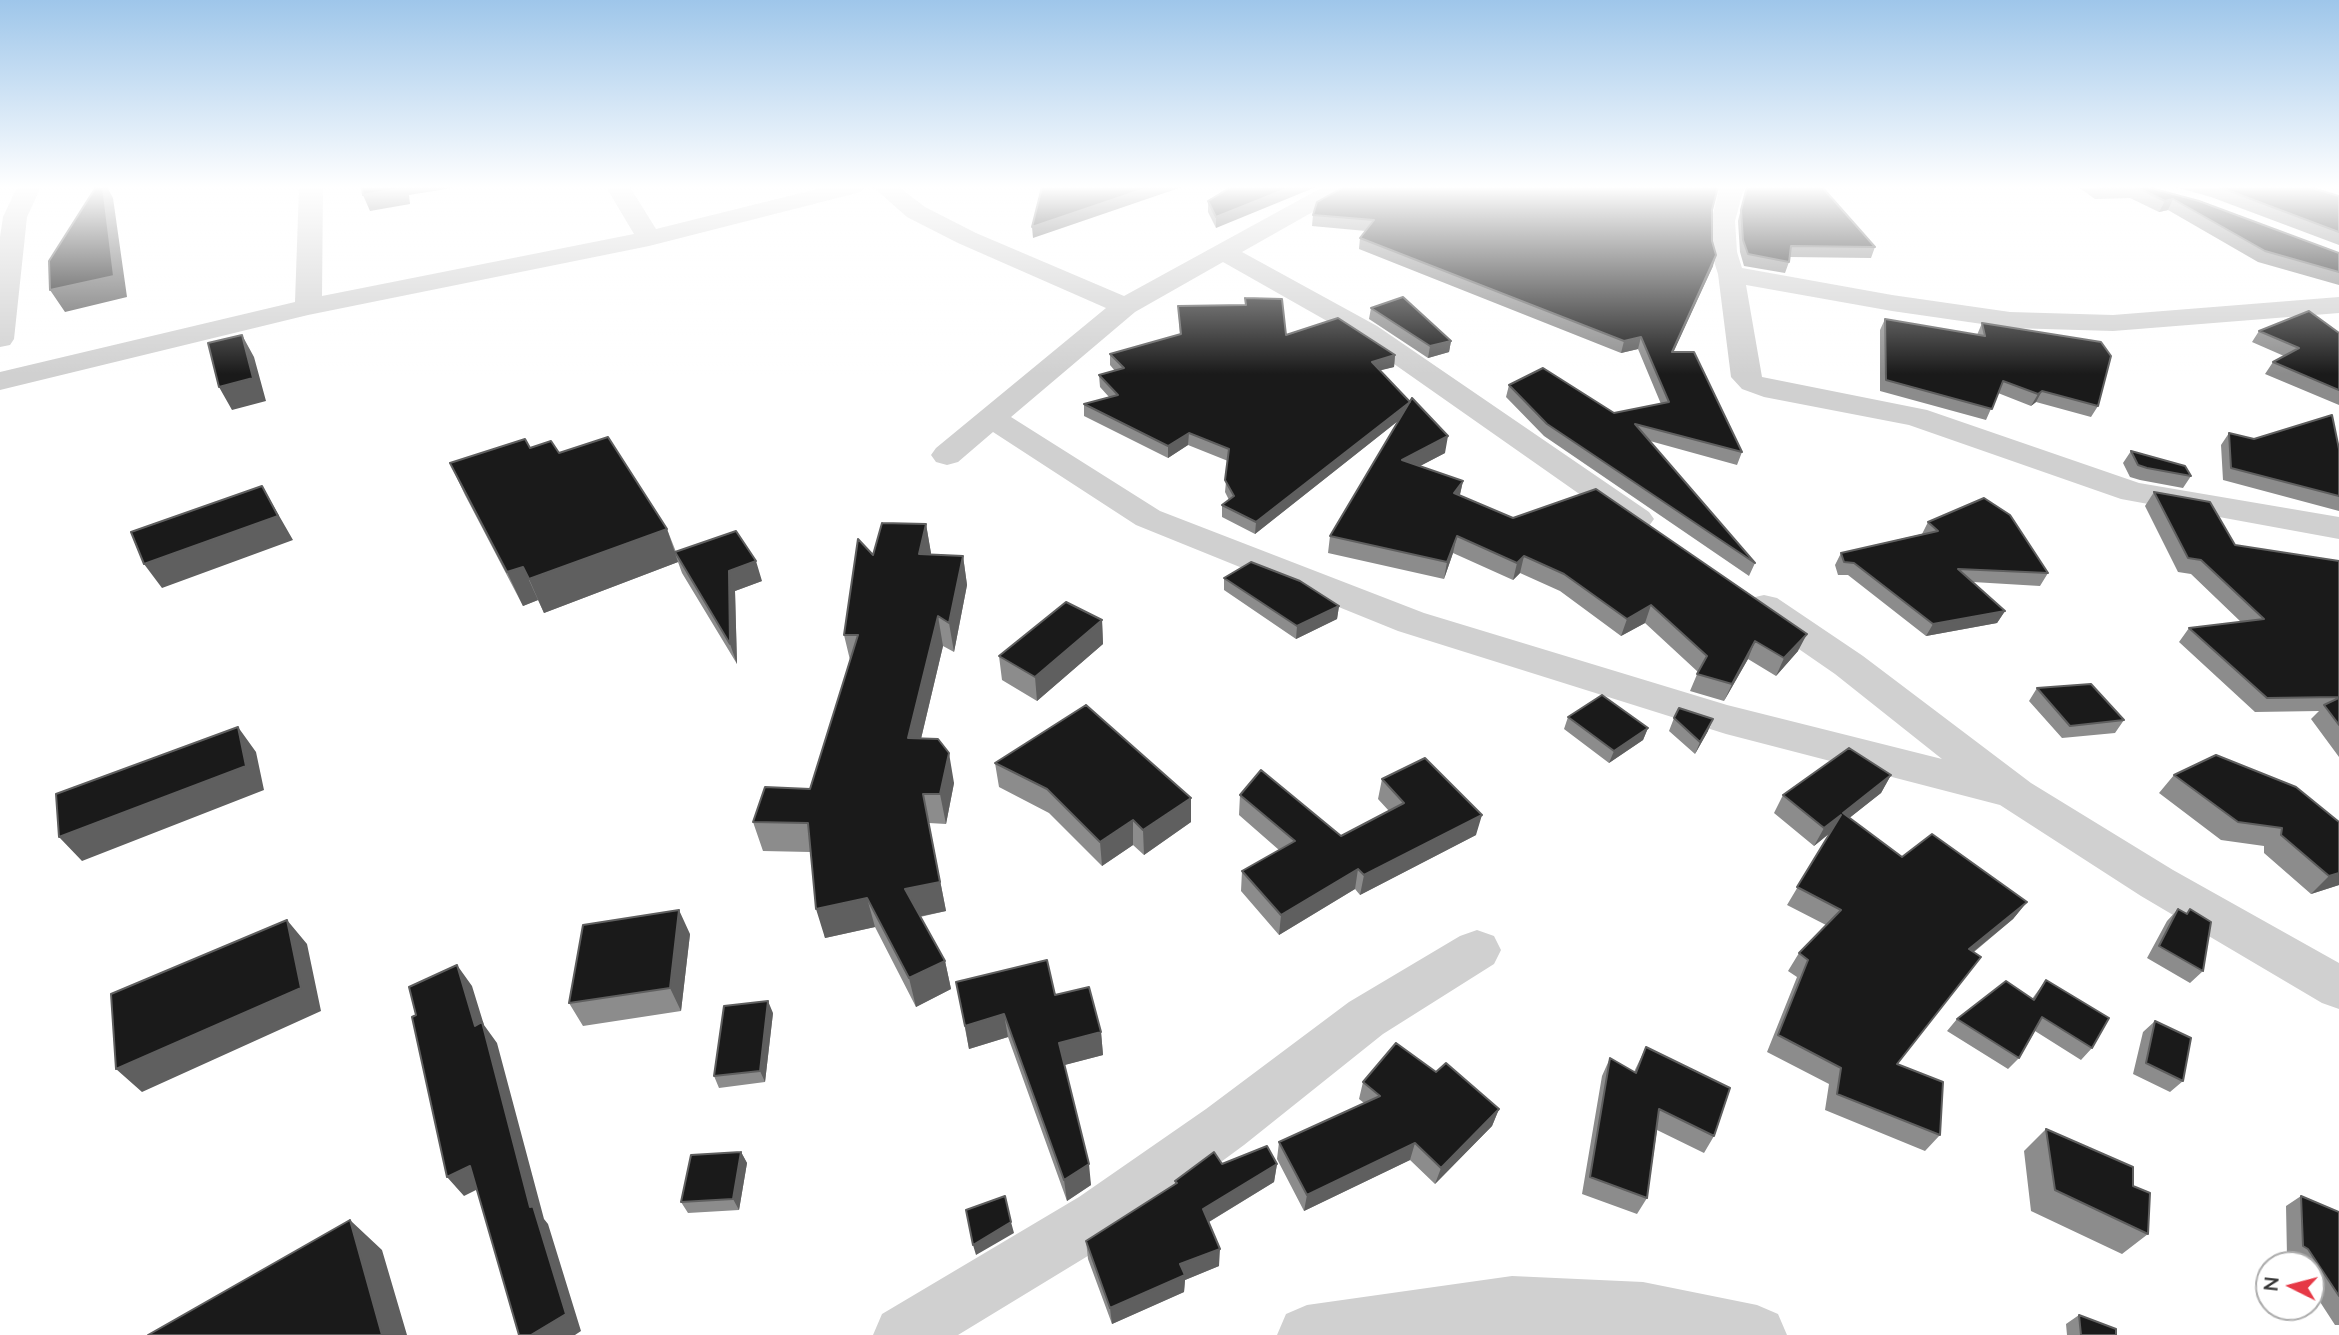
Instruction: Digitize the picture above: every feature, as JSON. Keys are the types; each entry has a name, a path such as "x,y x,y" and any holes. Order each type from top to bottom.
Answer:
{"street":[{"path":"0,338 3,271 8,249"},
{"path":"308,307 309,249"},
{"path":"0,381 308,307 593,249"},
{"path":"993,249 1125,306"},
{"path":"947,455 1125,306 1228,249"},
{"path":"1724,249 1731,274 1746,377 1752,383 1764,388 1916,417 2140,494 2339,528"},
{"path":"1223,252 1367,332 1665,538"},
{"path":"1731,274 1892,303 2010,320 2113,323 2339,305"},
{"path":"990,419 1023,436 1148,518 1410,622 1727,719 2016,794"},
{"path":"1734,586 1849,665 2016,794 2158,883 2339,988"},
{"path":"903,1335 1099,1217 1307,1067 1366,1018 1477,950"},
{"path":"1307,1335 1512,1305 1643,1311 1757,1335"}],"building":[{"path":"56,249 111,249 114,276 50,290 49,261"},
{"path":"1389,249 1714,249 1716,255 1672,352 1694,352 1742,452 1635,424 1755,563 1547,424 1509,385 1543,368 1614,413 1669,402 1641,337 1624,341"},
{"path":"1746,249 1791,249 1789,262 1748,254"},
{"path":"2262,249 2329,249 2339,253 2339,272"},
{"path":"1403,297 1451,341 1430,346 1371,308"},
{"path":"1245,298 1282,299 1286,335 1338,318 1395,355 1372,362 1410,402 1256,522 1222,505 1234,496 1225,480 1229,449 1189,433 1168,446 1084,404 1118,395 1099,375 1124,368 1110,354 1181,334 1178,306 1246,305"},
{"path":"2309,311 2339,333 2339,390 2273,362 2299,348 2259,331"},
{"path":"1885,319 1985,336 1982,323 2101,342 2111,356 2098,406 2042,391 2038,394 2003,381 1992,409 1886,380"},
{"path":"242,335 253,378 219,387 208,343"},
{"path":"1412,398 1448,436 1402,460 1463,481 1454,493 1513,518 1596,489 1807,634 1784,658 1755,641 1732,684 1697,674 1707,656 1651,605 1627,619 1564,574 1524,556 1517,563 1457,536 1447,562 1330,536"},
{"path":"2332,415 2339,449 2339,496 2231,468 2229,433 2254,439"},
{"path":"608,437 667,529 529,579 523,567 507,572 450,463 525,439 530,448 551,441 559,453"},
{"path":"2131,451 2185,466 2191,476 2138,465"},
{"path":"262,486 278,516 144,564 131,532"},
{"path":"2154,492 2210,502 2235,545 2339,561 2339,697 2267,698 2189,628 2264,619 2201,560 2188,558"},
{"path":"1984,498 2010,515 2048,573 1958,569 2005,611 1933,624 1854,563 1844,562 1841,553 1938,531 1928,522"},
{"path":"882,523 926,524 919,554 963,556 949,623 938,616 908,738 938,739 949,753 940,794 923,794 940,882 905,889 945,961 909,978 867,898 816,909 808,823 753,822 765,787 810,789 858,635 844,635 858,539 873,555"},
{"path":"736,531 756,561 729,571 730,644 675,552"},
{"path":"1251,562 1300,581 1339,606 1297,626 1224,578"},
{"path":"1066,602 1102,620 1035,677 999,656"},
{"path":"2091,684 2124,720 2070,726 2037,688"},
{"path":"1602,695 1648,728 1614,751 1568,717"},
{"path":"2339,698 2339,725 2324,705"},
{"path":"1086,705 1191,798 1143,830 1133,820 1100,842 1047,789 995,763"},
{"path":"1679,708 1713,719 1700,742 1674,718"},
{"path":"238,727 246,766 59,837 56,794"},
{"path":"1849,748 1891,775 1843,813 1902,857 1932,834 2027,902 1969,949 1981,957 1897,1064 1943,1082 1940,1135 1837,1094 1841,1068 1778,1035 1808,960 1799,953 1841,910 1797,887 1841,815 1824,828 1783,795"},
{"path":"2216,755 2296,787 2339,822 2339,873 2329,876 2281,835 2282,828 2238,822 2174,775"},
{"path":"1425,758 1482,815 1364,875 1358,869 1281,915 1242,871 1295,841 1240,795 1261,770 1341,836 1404,803 1382,779"},
{"path":"2178,909 2187,914 2190,909 2211,922 2203,971 2159,946"},
{"path":"679,910 670,988 569,1003 583,925"},
{"path":"287,920 301,988 116,1069 111,994"},
{"path":"1047,960 1055,995 1089,987 1101,1032 1059,1043 1089,1164 1064,1180 1004,1014 965,1026 956,982"},
{"path":"457,965 475,1026 482,1022 530,1207 533,1206 566,1314 531,1335 519,1335 470,1166 447,1177 412,1017 416,1015 409,987"},
{"path":"2046,980 2109,1018 2092,1048 2042,1017 2019,1058 1957,1019 2006,981 2034,1000"},
{"path":"768,1001 760,1071 714,1076 724,1006"},
{"path":"2155,1021 2191,1038 2183,1081 2146,1063"},
{"path":"1396,1043 1436,1072 1446,1063 1499,1109 1441,1168 1415,1143 1307,1195 1279,1142 1380,1096 1363,1082"},
{"path":"1646,1047 1730,1088 1714,1136 1659,1109 1647,1198 1590,1177 1610,1058 1636,1073"},
{"path":"2046,1129 2133,1167 2133,1186 2150,1193 2148,1234 2055,1190"},
{"path":"1267,1146 1277,1164 1203,1209 1220,1249 1180,1264 1185,1275 1110,1308 1086,1241 1177,1183 1175,1181 1214,1152 1222,1164"},
{"path":"741,1152 733,1199 681,1202 691,1155"},
{"path":"1005,1196 1011,1222 973,1245 966,1210"},
{"path":"2301,1196 2339,1212 2339,1296 2325,1275 2325,1251 2309,1251 2303,1246"},
{"path":"350,1220 382,1335 148,1335"},
{"path":"2079,1315 2116,1329 2116,1335 2081,1335"}]}
